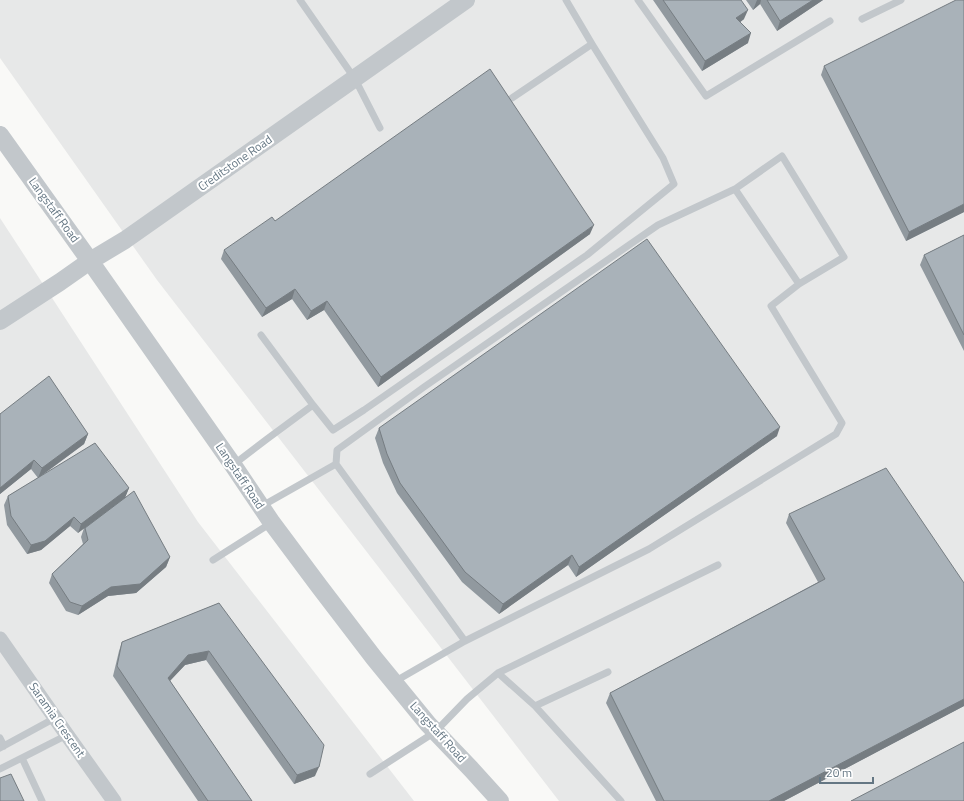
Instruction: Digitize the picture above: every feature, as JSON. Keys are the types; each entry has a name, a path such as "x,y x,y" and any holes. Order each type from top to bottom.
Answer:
{"street":[{"name":"Creditstone Road","path":"0,321 131,235 466,0"},
{"name":"Langstaff Road","path":"0,135 90,261 272,523 338,610 428,724 500,801"},
{"name":"Saramia Crescent","path":"0,639 114,801"}],"lane":[{"path":"300,0 355,78 380,128"},
{"path":"261,335 333,430 364,410 587,254 674,184 662,158 566,0"},
{"path":"638,0 706,96 830,21"},
{"path":"862,19 901,0"},
{"path":"512,98 592,44"},
{"path":"394,682 465,641 649,549 836,434 842,423 772,306 799,284 844,257 782,156 735,189 658,225 437,378 337,450 336,464 465,641"},
{"path":"735,189 799,284"},
{"path":"233,465 313,405"},
{"path":"261,507 336,464"},
{"path":"213,560 272,523"},
{"path":"370,774 435,732 467,699 498,673 718,565"},
{"path":"535,706 608,672"},
{"path":"498,673 535,706 621,801"},
{"path":"0,738 2,747 55,718"},
{"path":"0,769 67,736"},
{"path":"22,758 42,801"}],"shaded area":[{"path":"0,0 964,0 964,801 559,801 157,280 0,58"},
{"path":"0,218 198,522 414,801 0,801"}],"building":[{"path":"663,0 741,0 748,10 736,18 751,33 705,61"},
{"path":"767,0 813,0 780,21"},
{"path":"956,0 964,0 964,204 909,232 824,66"},
{"path":"490,69 594,225 381,377 327,301 311,311 295,289 266,308 224,250 272,217 275,221"},
{"path":"964,235 964,335 924,255"},
{"path":"647,239 780,427 579,567 572,555 503,604 465,572 400,483 387,454 379,428"},
{"path":"49,376 88,434 42,468 34,460 0,488 0,414"},
{"path":"95,443 129,488 81,524 74,517 45,541 31,545 11,516 8,496"},
{"path":"886,468 964,583 964,699 769,801 664,801 610,693 825,579 789,514"},
{"path":"134,491 170,557 140,584 111,587 82,606 70,602 52,574 88,540 85,528"},
{"path":"219,603 324,745 319,767 297,775 209,651 188,655 168,678 252,801 208,801 117,666 122,642"},
{"path":"964,742 964,801 851,801"},
{"path":"11,774 24,801 0,801 0,778"}]}
